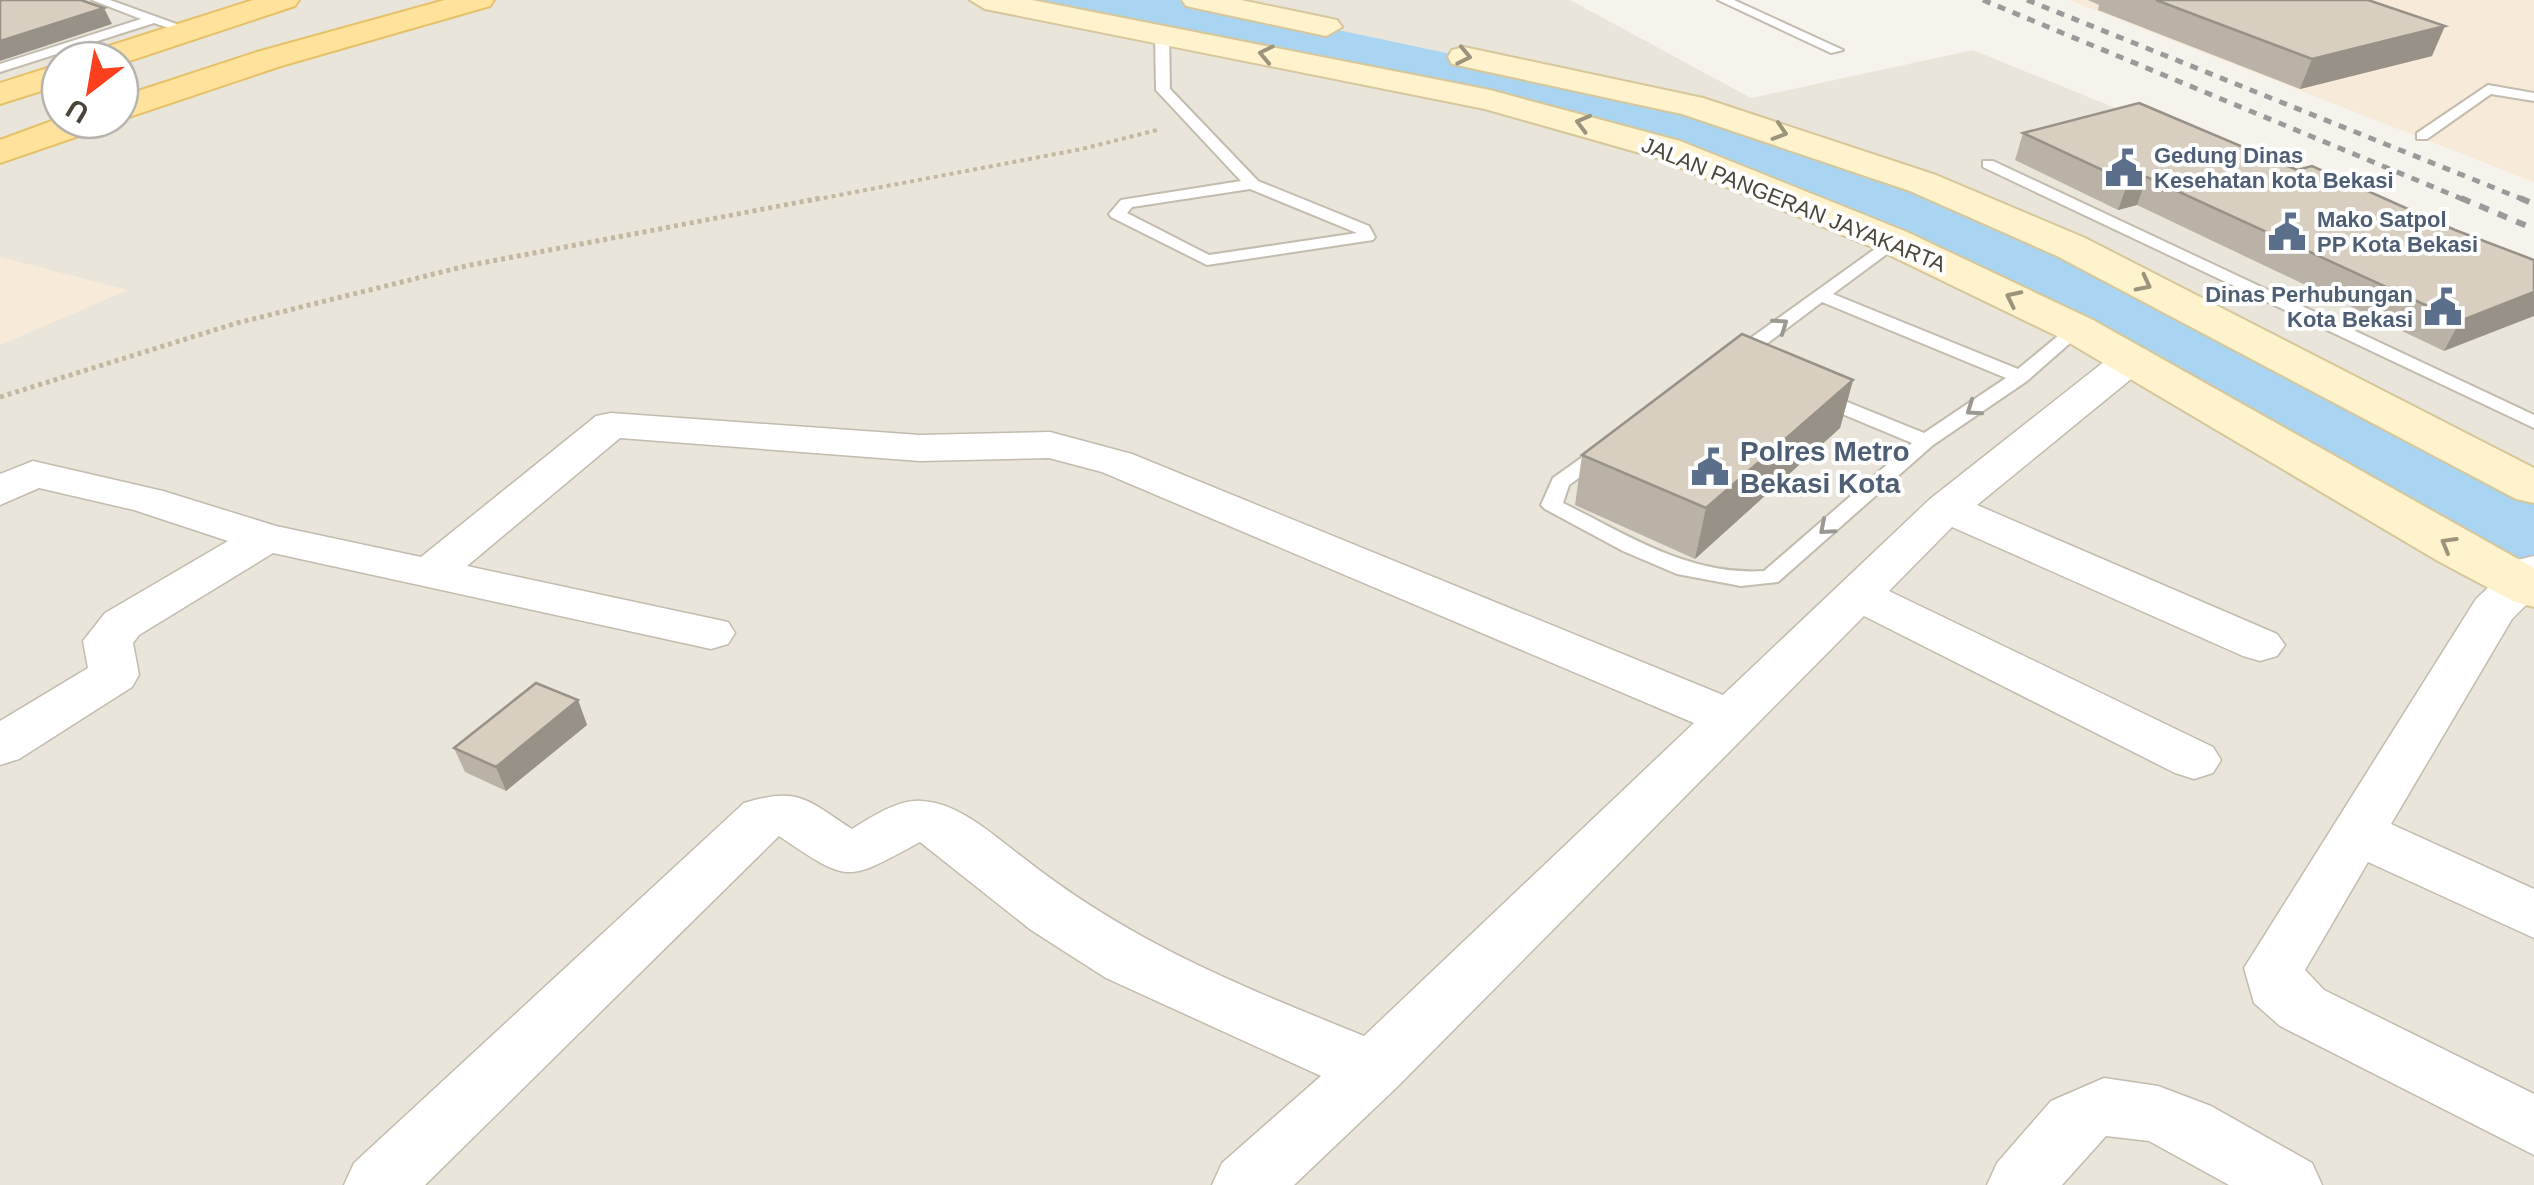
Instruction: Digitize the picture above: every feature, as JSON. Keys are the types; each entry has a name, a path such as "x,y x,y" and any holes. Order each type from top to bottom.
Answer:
{"main road":[{"path":"140,46 284,0"},
{"path":"140,78 272,35 399,0"},
{"path":"140,102 283,54 479,0"},
{"path":"140,65 317,10"},
{"path":"0,94 40,81"},
{"path":"0,112 40,99"},
{"path":"0,128 40,113"},
{"path":"0,152 40,138"}],"street":[{"name":"JALAN PANGERAN JAYAKARTA","path":"985,0 1162,32 1587,124 1668,149 1893,241 2077,329 2133,358 2457,550 2530,578"},
{"path":"1197,0 1368,36"},
{"name":"JALAN PANGERAN JAYAKARTA","path":"1425,48 1691,105 1923,184 2072,247 2534,488"},
{"path":"1246,1185 1373,1070 1861,596 1946,508 2133,358"},
{"path":"430,574 612,425 920,448 1050,445 1118,463 1732,720"},
{"path":"0,492 33,474 147,500 266,538 711,633"},
{"path":"1946,508 2260,645"},
{"path":"0,746 114,675 108,642 122,624 266,538"},
{"path":"2530,578 2493,610 2274,968 2276,985 2302,1008 2534,1126"},
{"path":"1861,596 2194,760"},
{"path":"378,1185 764,817 776,812 785,813 848,854 861,852 910,823 925,821 940,826 1056,916 1120,958 1373,1070"},
{"path":"2355,832 2534,914"},
{"path":"2021,1185 2084,1114 2112,1104 2192,1128 2288,1185"}],"lane":[{"path":"98,0 187,30"},
{"path":"1724,0 1836,50"},
{"path":"0,68 154,19"},
{"path":"1162,32 1164,90 1252,184 1363,230 1367,237 1206,260 1117,214 1127,203 1252,184"},
{"path":"2422,136 2488,89 2534,97"},
{"path":"1988,164 2128,226 2534,422"},
{"path":"1731,368 1893,241"},
{"path":"1822,296 2020,377"},
{"path":"1622,438 1560,482 1552,504 1689,573 1742,582 1770,577 1926,441 2020,377 2077,329"},
{"path":"1801,390 1926,441"}],"path":[{"path":"0,397 237,323 466,266 1082,150 1192,122"}],"shaded area":[{"path":"0,0 1570,0 1751,98 1973,50 2534,279 2534,1185 0,1185"},
{"path":"2069,0 2534,0 2534,182"},
{"path":"0,257 128,290 0,345"}],"water":[{"path":"985,0 1197,0 1691,105 1923,183 2534,486 2534,590 2133,358 1614,131"}],"building":[{"path":"0,0 81,0 104,8 0,41"},
{"path":"2156,0 2368,0 2445,26 2312,59"},
{"path":"2139,103 2297,170 2312,166 2455,230 2534,260 2534,292 2460,321 2147,177 2128,182 2023,133"},
{"path":"1742,334 1853,380 1706,508 1582,455"},
{"path":"536,683 578,700 496,767 454,748"}],"railway":[{"path":"1983,0 2467,201"},
{"path":"2027,0 2527,201"},
{"path":"2461,198 2534,229"},
{"path":"2520,198 2527,201"},
{"path":"2527,201 2534,204"}],"place":[{"name":"Gedung Dinas Kesehatan kota Bekasi","path":"2124,168"},
{"name":"Mako Satpol PP Kota Bekasi","path":"2287,232"},
{"name":"Dinas Perhubungan Kota Bekasi","path":"2443,307"},
{"name":"Polres Metro Bekasi Kota","path":"1710,467"}]}
